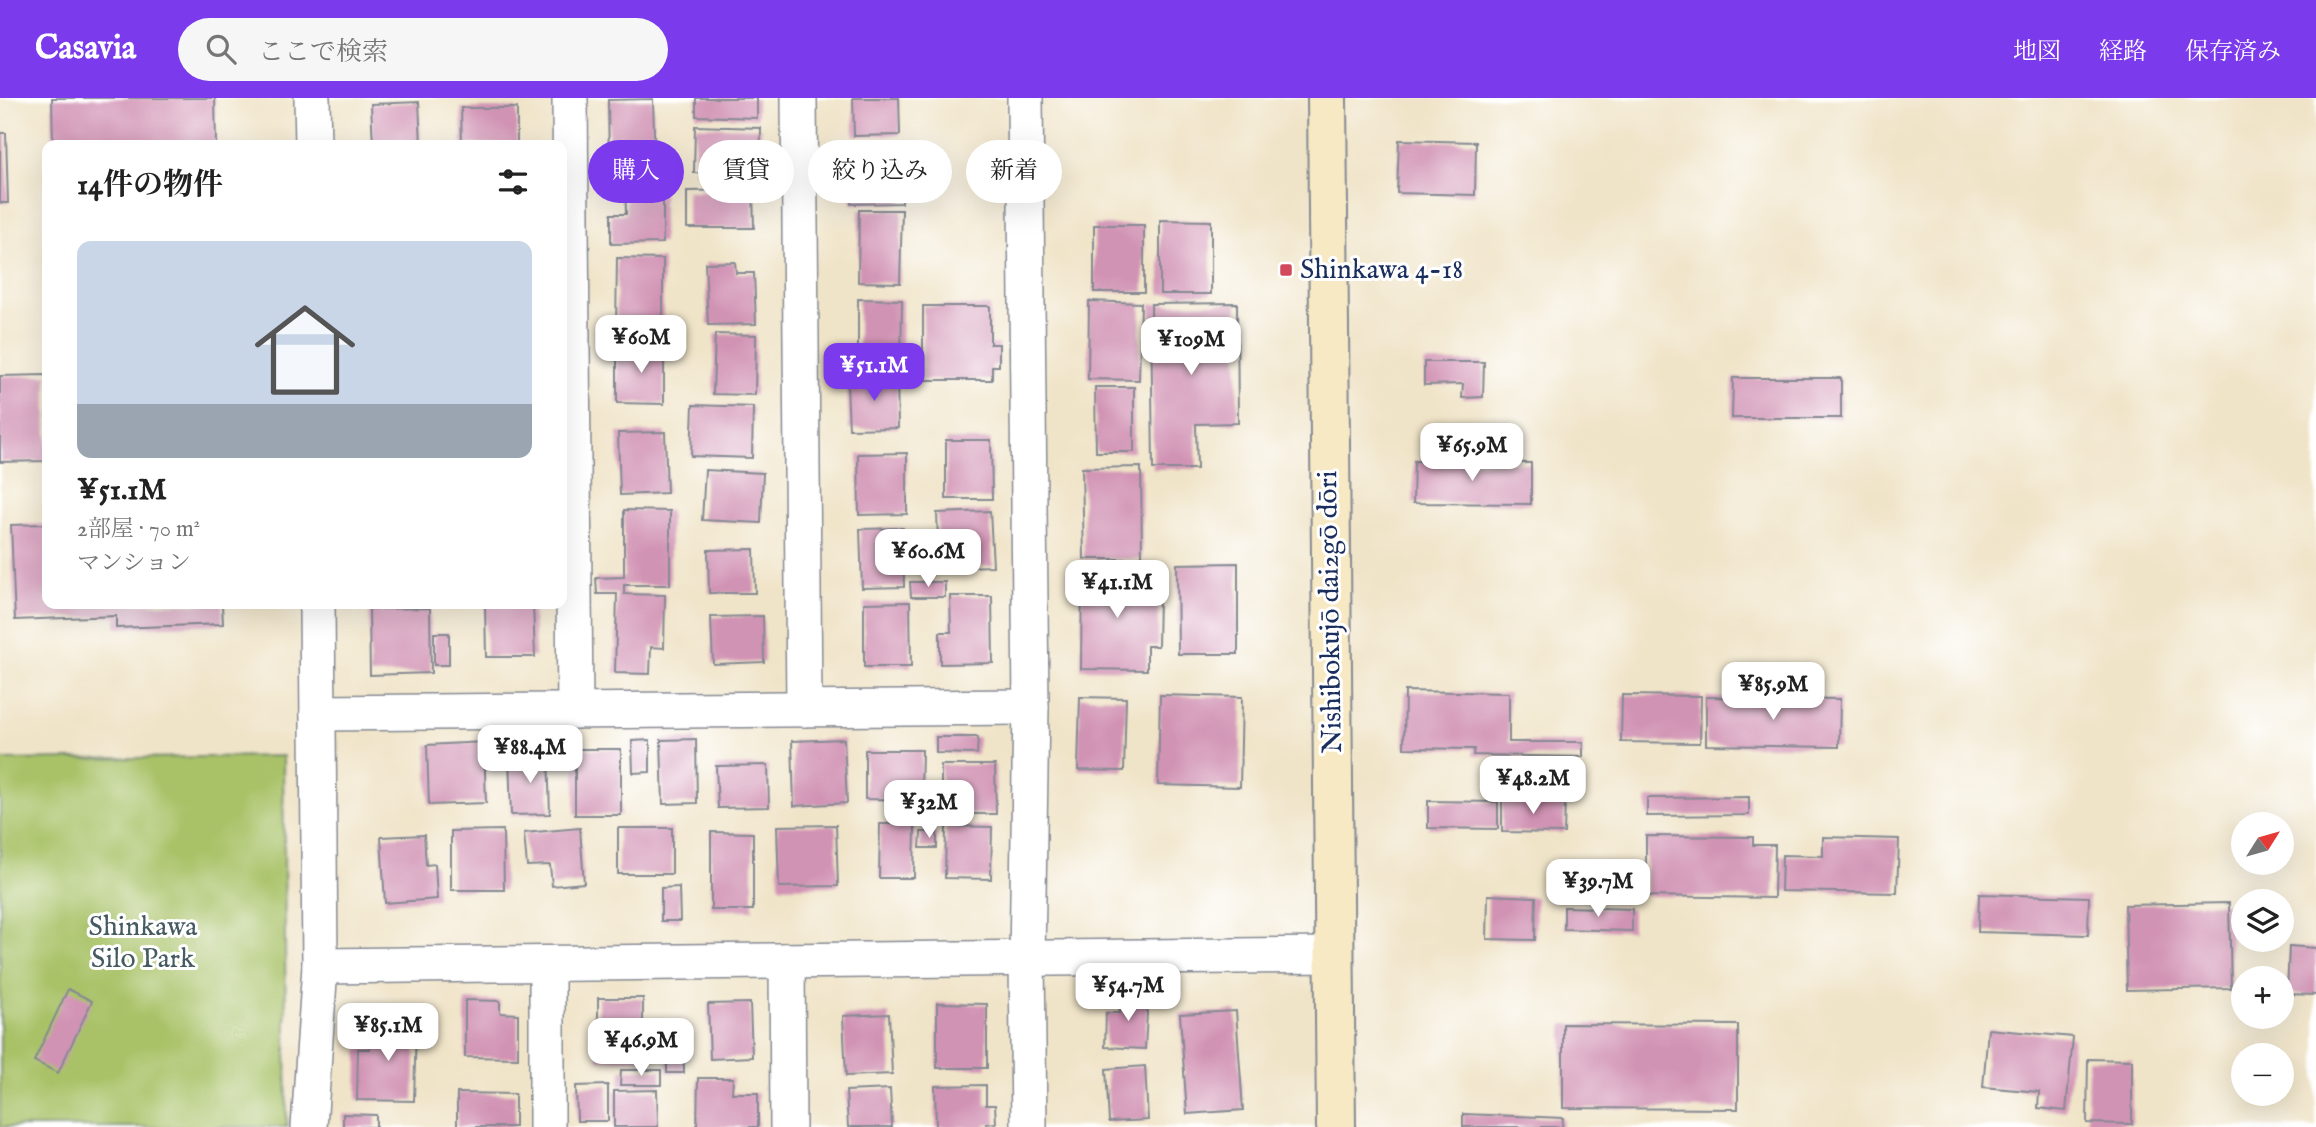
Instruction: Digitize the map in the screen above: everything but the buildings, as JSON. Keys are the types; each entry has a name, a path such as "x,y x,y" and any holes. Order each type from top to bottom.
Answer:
{"street":[{"path":"312,98 313,140"},
{"path":"570,98 575,711"},
{"path":"799,98 804,709"},
{"path":"1025,98 1031,707 1027,959 1029,1127"},
{"name":"Nishibokujō dai2gō dōri","path":"1327,98 1336,1127"},
{"path":"309,1127 320,967 317,609"},
{"path":"318,713 1031,707"},
{"path":"320,967 1334,955"},
{"path":"787,961 788,1127"},
{"path":"547,964 547,1127"}],"green space":[{"name":"Shinkawa Silo Park","path":"283,756 287,1127 0,1127 0,760"}],"place":[{"name":"Shinkawa 4-18","path":"1286,270"}]}
